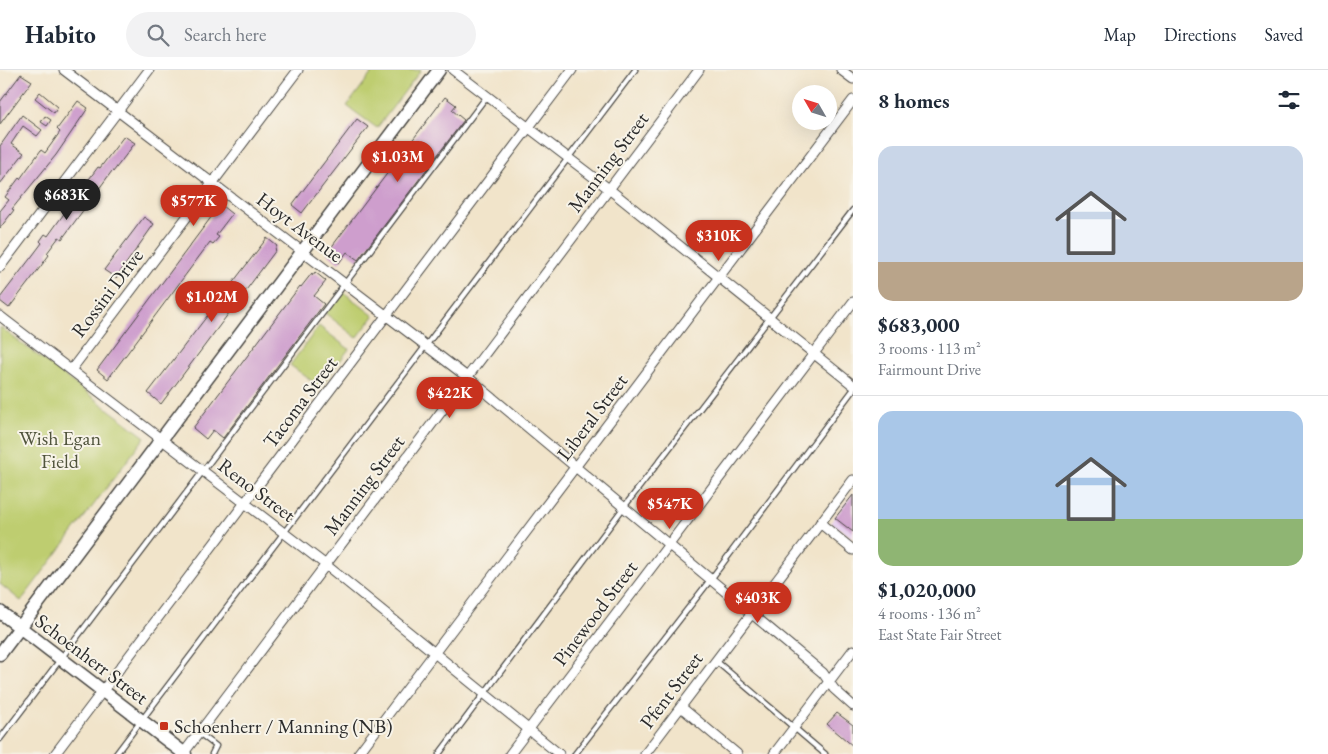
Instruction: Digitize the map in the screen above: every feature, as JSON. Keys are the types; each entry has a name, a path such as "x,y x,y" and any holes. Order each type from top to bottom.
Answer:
{"street":[{"name":"Hoyt Avenue","path":"64,70 467,377 823,673 834,689 853,706"},
{"path":"0,267 149,70"},
{"name":"Rossini Drive","path":"71,370 298,70"},
{"path":"0,654 439,70"},
{"path":"453,70 529,126 853,385"},
{"name":"Tacoma Street","path":"55,754 572,70"},
{"name":"Manning Street","path":"184,754 699,70"},
{"path":"841,70 853,79"},
{"name":"Liberal Street","path":"358,754 853,100"},
{"name":"Pinewood Street","path":"510,754 853,302"},
{"name":"Reno Street","path":"0,316 326,565 559,754"},
{"name":"Pfent Street","path":"645,754 853,480"},
{"path":"820,523 853,550"},
{"name":"Schoenherr Street","path":"0,612 184,754"},
{"path":"774,754 853,650"},
{"path":"681,707 737,754"}],"lane":[{"path":"116,754 634,70"},
{"path":"0,739 487,96"},
{"path":"439,754 624,507 853,210"},
{"path":"575,754 711,579 853,390"},
{"path":"716,660 825,754"},
{"path":"199,733 216,746 212,754"}],"shaded area":[{"path":"853,493 853,538 831,522"}],"green space":[{"path":"374,70 421,70 377,128 347,106"},
{"path":"342,291 374,316 357,338 325,313"},
{"path":"319,326 349,349 320,387 290,365"},
{"name":"Wish Egan Field","path":"0,327 145,437 21,601 0,584"}],"building":[{"path":"21,74 32,81 0,124 0,102"},
{"path":"40,92 58,107 54,113 35,98"},
{"path":"445,97 456,105 452,110 464,120 358,260 347,252 339,263 327,253"},
{"path":"78,101 88,108 56,155 12,209 14,210 0,228 0,211 9,200 5,197 41,150 45,153 60,132 57,129"},
{"path":"22,115 42,130 37,136 23,126 11,144 24,153 0,184 0,146"},
{"path":"45,116 51,120 47,126 41,122"},
{"path":"357,119 368,127 302,213 292,205"},
{"path":"124,136 135,143 62,239 59,237 47,253 49,255 9,308 0,301 0,298 42,243 40,241 45,234 48,236 98,167 100,168"},
{"path":"222,206 232,214 216,235 219,237 213,244 210,242 108,379 97,370 215,212"},
{"path":"144,217 154,224 116,278 104,270"},
{"path":"267,238 277,246 276,250 161,404 148,393"},
{"path":"315,272 326,281 314,296 324,304 223,438 213,430 206,439 193,428 300,286"},
{"path":"853,495 853,532 835,518"},
{"path":"837,713 853,725 853,746 827,724"}],"place":[{"name":"Schoenherr / Manning (NB)","path":"164,726"}]}
